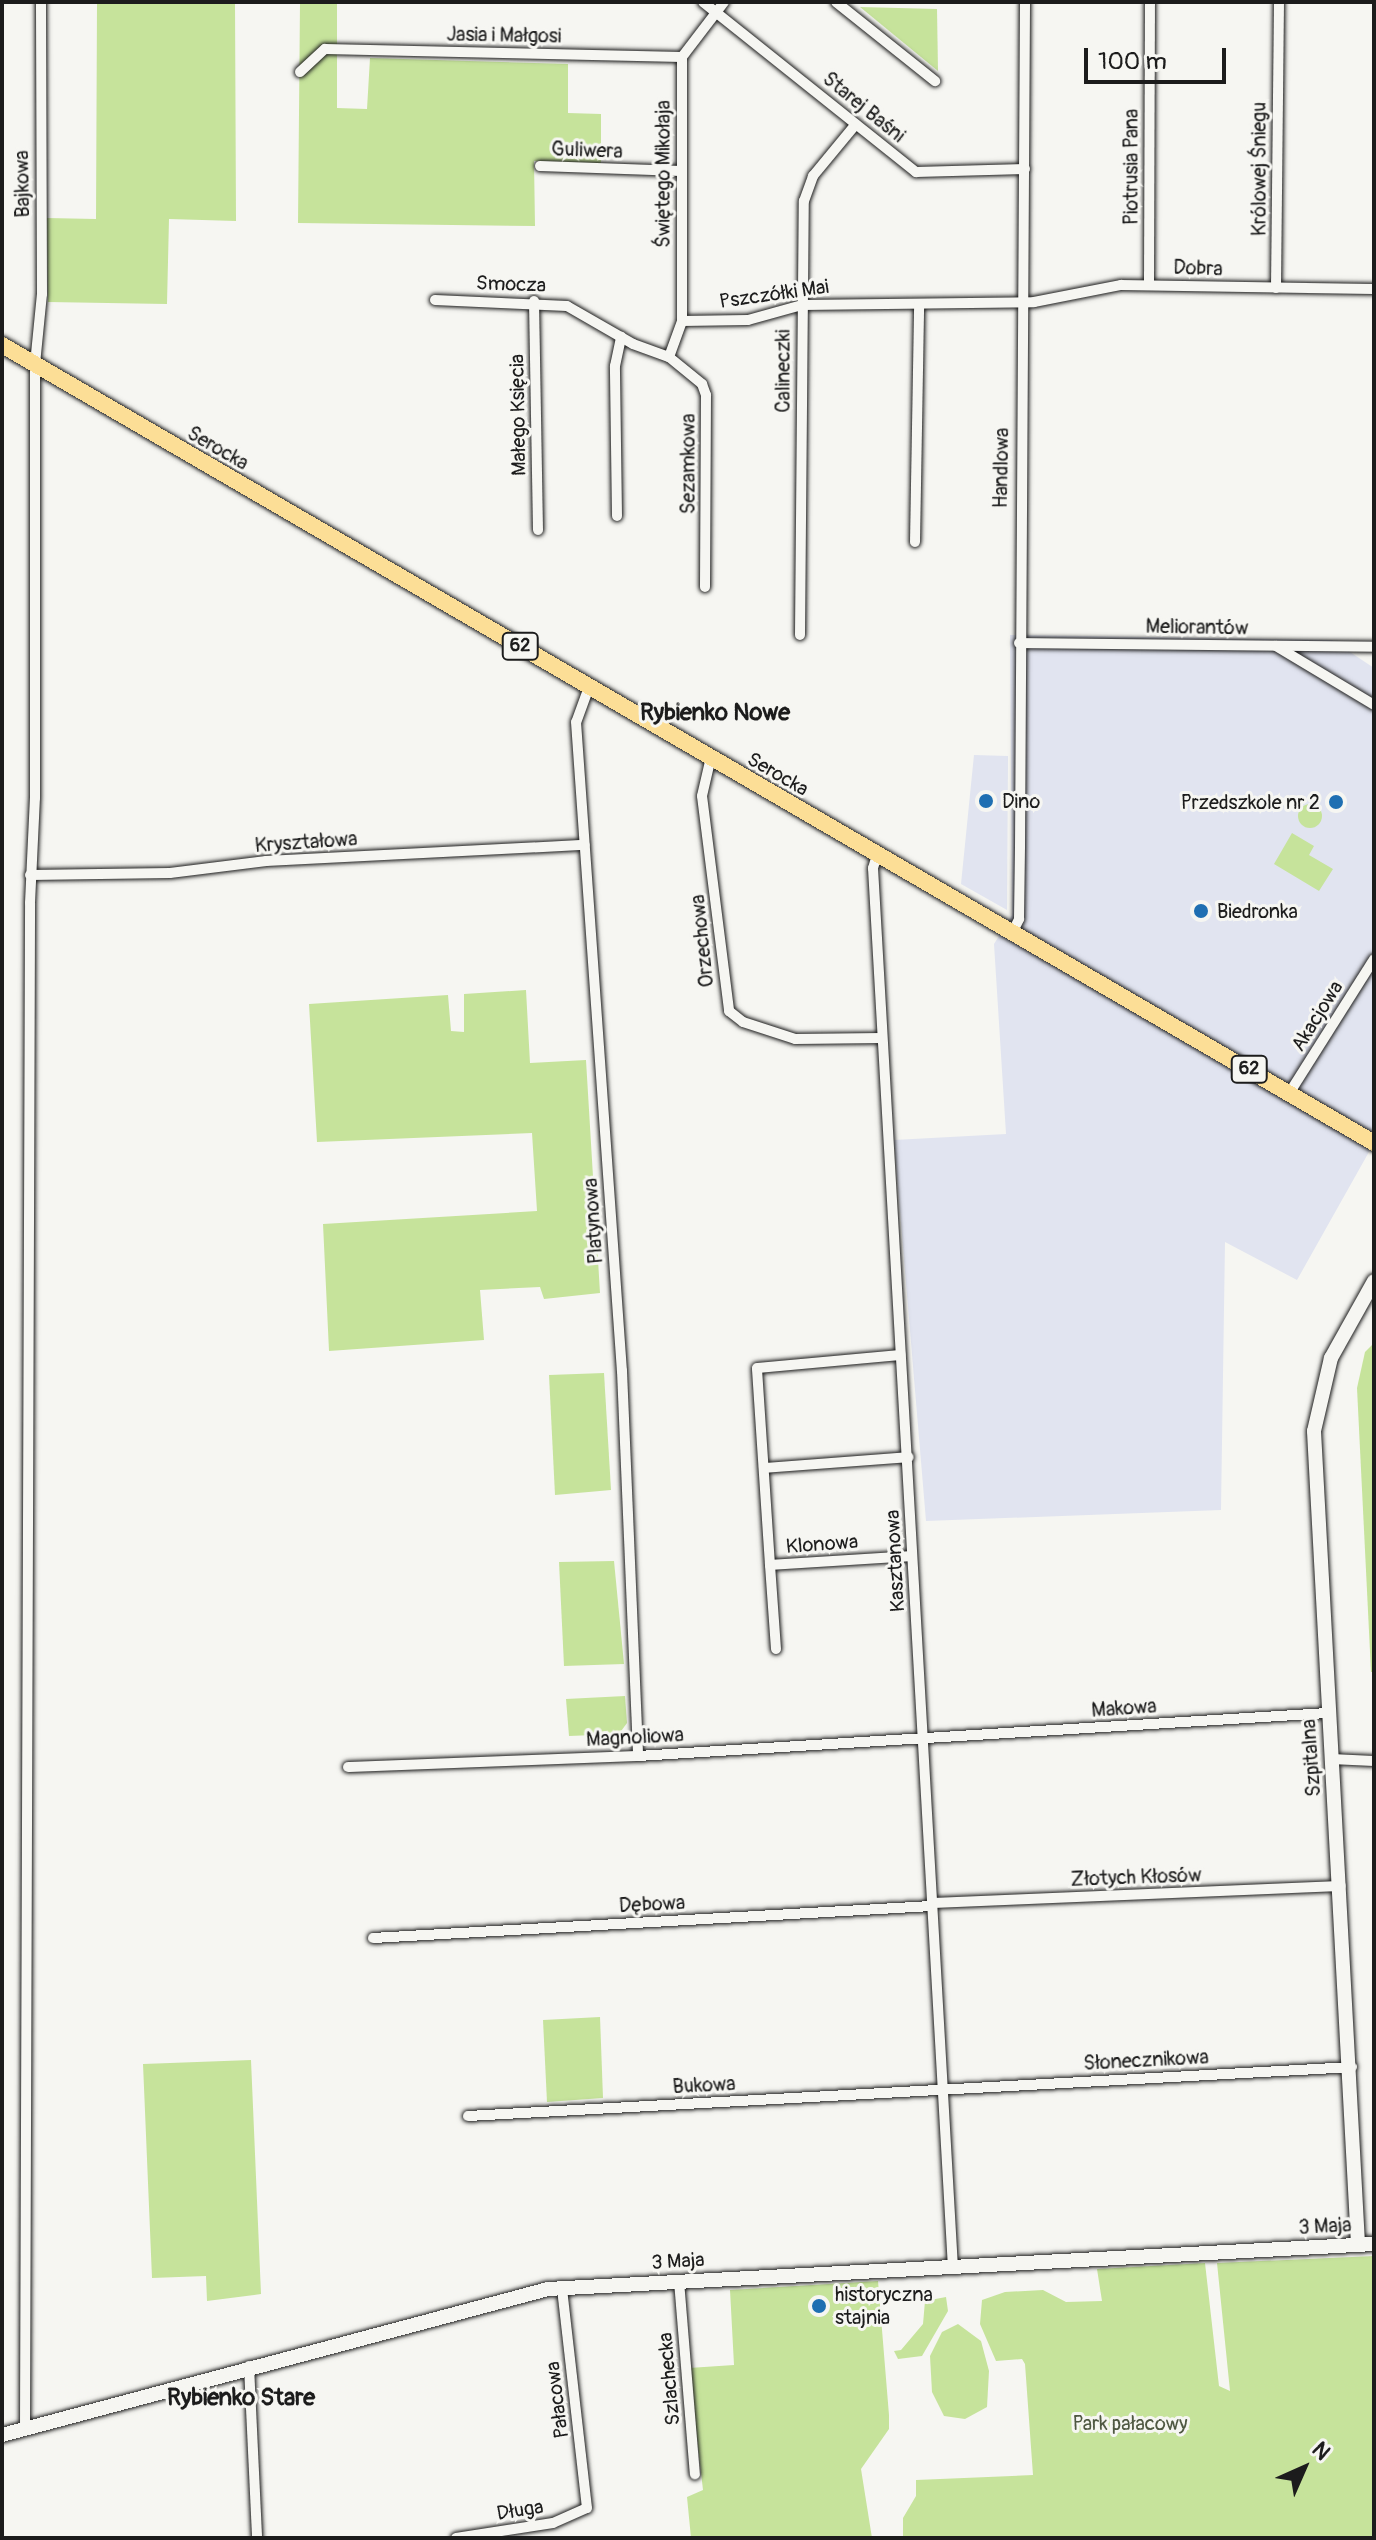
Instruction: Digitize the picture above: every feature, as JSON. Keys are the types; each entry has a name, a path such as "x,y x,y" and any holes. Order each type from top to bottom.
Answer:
{"main road":[{"name":"62","path":"2,345 35,364"},
{"name":"Serocka","path":"35,364 1374,1143"}],"street":[{"name":"Bajkowa","path":"25,2428 30,875 35,798 35,364 42,294 41,2"},
{"name":"Starej Baśni","path":"703,2 721,7 916,172 1025,169"},
{"path":"836,2 935,81"},
{"name":"Handlowa","path":"1012,933 1019,919 1025,2"},
{"name":"Piotrusia Pana","path":"1149,284 1150,2"},
{"name":"Królowej Śniegu","path":"1276,288 1279,2"},
{"path":"682,57 721,7"},
{"name":"Jasia i Małgosi","path":"300,72 325,49 682,57"},
{"name":"Świętego Mikołaja","path":"669,357 682,321 682,57"},
{"name":"Calineczki","path":"800,635 802,305 808,186 856,124"},
{"name":"Guliwera","path":"540,166 681,171"},
{"name":"Dobra","path":"1022,302 1149,284 1374,289"},
{"name":"Smocza","path":"435,300 534,301 567,306 621,337 669,357"},
{"name":"Małego Księcia","path":"534,301 538,530"},
{"name":"Pszczółki Mai","path":"682,321 748,320 802,305 1022,302"},
{"path":"915,542 919,304"},
{"path":"617,516 615,366 621,337"},
{"name":"Sezamkowa","path":"669,357 702,384 706,395 705,587"},
{"name":"Meliorantów","path":"1019,643 1374,647"},
{"path":"1276,646 1374,705"},
{"name":"Platynowa","path":"589,687 576,722 622,1371 638,1756"},
{"name":"Orzechowa","path":"711,757 702,796 729,1011 743,1022 795,1039 882,1038"},
{"name":"Kryształowa","path":"30,875 170,873 266,861 585,845"},
{"name":"Kasztanowa","path":"877,855 872,865 900,1355 909,1457 932,1905 933,1997 943,2089 953,2267"},
{"name":"Akacjowa","path":"1290,1092 1374,959"},
{"name":"Szpitalna","path":"1358,2244 1352,2067 1328,1713 1314,1431 1331,1358 1374,1281"},
{"path":"770,1565 757,1368 900,1355"},
{"path":"764,1468 909,1457"},
{"name":"Klonowa","path":"776,1649 770,1565 912,1556"},
{"name":"Makowa","path":"923,1736 1328,1713"},
{"name":"Magnoliowa","path":"348,1767 638,1756 923,1736"},
{"path":"1331,1759 1374,1761"},
{"name":"Złotych Kłosów","path":"932,1905 1341,1886"},
{"name":"Dębowa","path":"373,1938 932,1905"},
{"name":"Słonecznikowa","path":"943,2089 1352,2067"},
{"name":"Bukowa","path":"468,2116 943,2089"},
{"name":"3 Maja","path":"2,2435 249,2366 562,2288 1374,2244"},
{"name":"Szlachecka","path":"679,2281 695,2474"},
{"name":"Pałacowa","path":"562,2288 587,2508"},
{"path":"249,2366 257,2538"},
{"name":"Długa","path":"456,2538 553,2523 587,2508"}],"shaded area":[{"path":"1010,635 1332,640 1374,668 1374,1143 1297,1280 1225,1242 1221,1510 926,1521 894,1140 1006,1134 994,944 1012,915"},
{"path":"974,755 1008,756 1007,910 961,884"}],"green space":[{"path":"97,2 235,2 236,221 169,219 167,304 48,302 47,218 96,219"},
{"path":"300,2 337,2 337,108 367,109 370,58 568,64 568,113 601,114 601,164 534,161 535,226 298,223"},
{"path":"860,7 937,9 938,71"},
{"path":"1305,804 1315,804 1322,811 1322,821 1315,828 1305,828 1298,821 1298,811"},
{"path":"1292,833 1314,846 1309,855 1333,869 1319,891 1274,864"},
{"path":"526,990 530,1063 586,1060 600,1293 544,1299 540,1287 480,1290 484,1340 329,1351 323,1224 537,1211 532,1133 317,1142 309,1004 448,995 451,1031 464,1032 464,994"},
{"path":"1374,1343 1374,1672 1371,1672 1357,1388 1365,1352"},
{"path":"604,1373 611,1490 555,1495 549,1375"},
{"path":"614,1561 624,1664 564,1666 559,1562"},
{"path":"625,1696 627,1723 619,1734 569,1736 566,1699"},
{"path":"600,2017 603,2098 547,2102 543,2020"},
{"path":"251,2060 261,2294 207,2301 206,2276 152,2278 143,2064"},
{"name":"Park pałacowy","path":"1374,2256 1374,2538 903,2538 903,2518 916,2496 916,2480 1033,2475 1025,2364 1022,2359 996,2361 980,2324 982,2300 1005,2292 1043,2290 1066,2302 1102,2301 1097,2269 1205,2263 1219,2386 1230,2391 1217,2263"},
{"path":"878,2281 889,2429 861,2469 872,2538 691,2538 687,2497 703,2490 689,2368 734,2365 730,2290"},
{"path":"946,2297 948,2311 922,2356 898,2359 894,2351 901,2350 923,2324 925,2301"},
{"path":"958,2324 981,2341 989,2371 987,2407 965,2419 944,2416 932,2392 930,2356 942,2332"}],"place":[{"name":"Dino","path":"986,801"},
{"name":"Przedszkole nr 2","path":"1336,802"},
{"name":"Biedronka","path":"1201,911"},
{"name":"historyczna stajnia","path":"819,2306"}],"district":[{"name":"Rybienko Nowe","path":"715,713"},
{"name":"Rybienko Stare","path":"241,2398"}]}
